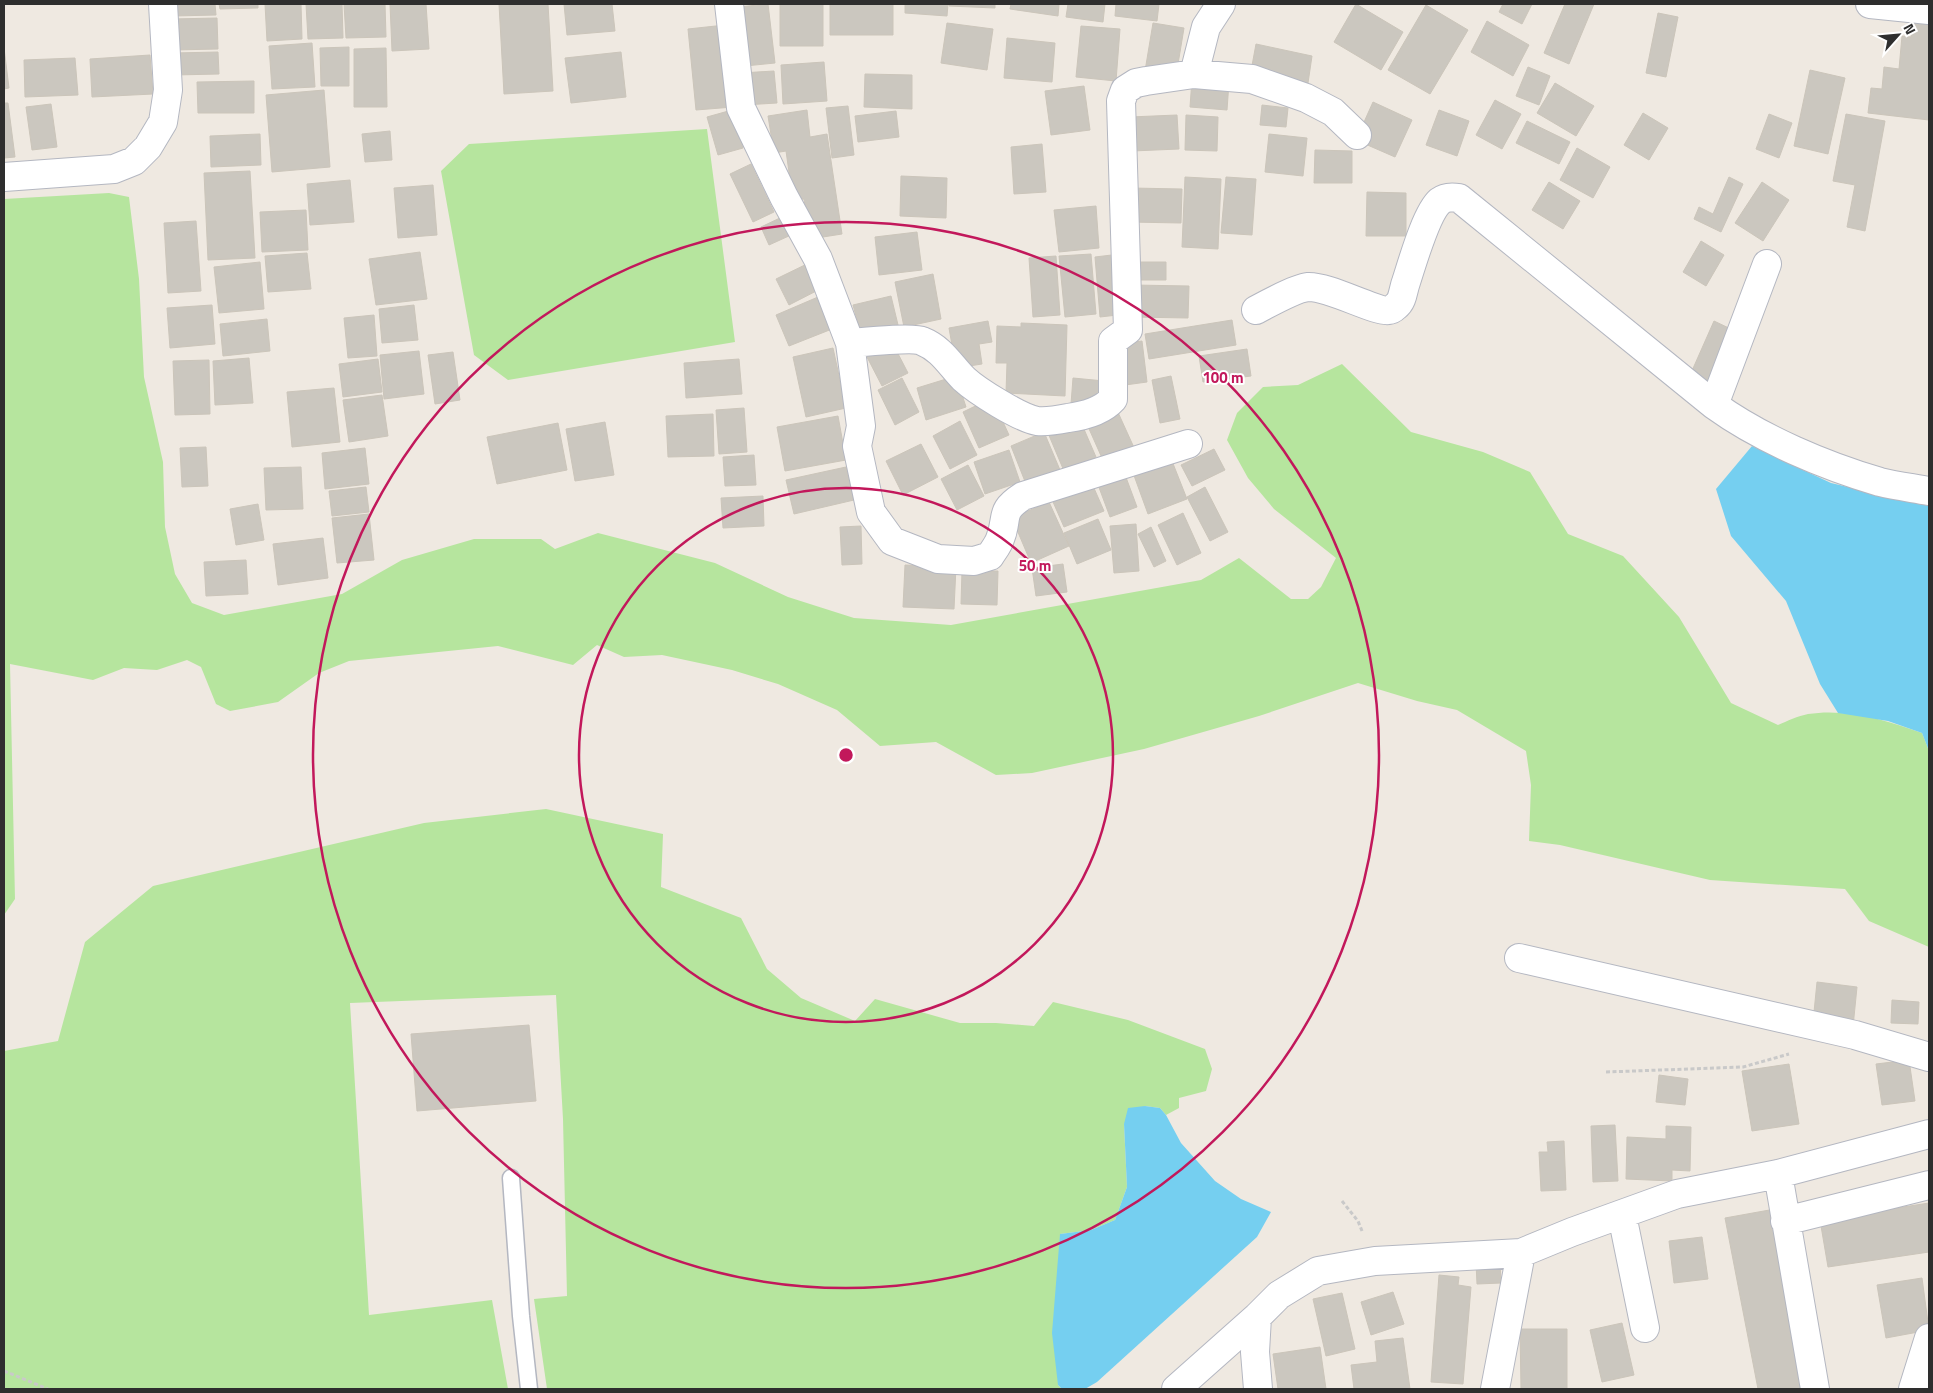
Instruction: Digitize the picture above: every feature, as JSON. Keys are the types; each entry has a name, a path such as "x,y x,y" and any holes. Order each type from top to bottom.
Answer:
{"street":[{"path":"4,177 114,169 134,161 148,146 163,122 168,90 163,4"},
{"path":"729,4 741,108 784,197 818,259 850,343 861,426 857,446 871,512 892,541 938,559 974,562 990,556 1001,538 1005,513 1012,503 1023,496 1188,444"},
{"path":"1194,74 1206,27 1221,4"},
{"path":"1870,4 1929,10"},
{"path":"850,343 920,340 938,349 964,378 978,390 1004,406 1036,421 1083,416 1109,403 1112,399 1113,340 1128,330 1121,101 1124,90 1136,83 1194,74 1252,79 1306,98 1333,112 1357,135"},
{"path":"1256,310 1274,300 1308,287 1329,291 1378,309 1389,311 1397,306 1401,300 1430,216 1440,201 1450,197 1459,198 1732,418 1819,461 1882,482 1929,491"},
{"path":"1714,404 1767,264"},
{"path":"1519,958 1855,1035 1929,1057"},
{"path":"1176,1389 1279,1295 1318,1271 1375,1261 1521,1253 1572,1232 1677,1194 1778,1174 1929,1134"},
{"path":"1778,1174 1815,1389"},
{"path":"1785,1221 1929,1185"},
{"path":"1622,1215 1645,1328"},
{"path":"1494,1389 1521,1253"},
{"path":"1257,1317 1255,1352 1258,1389"},
{"path":"1913,1389 1929,1338"}],"lane":[{"path":"511,1178 521,1316 529,1389"}],"path":[{"path":"1606,1072 1743,1067 1790,1054"},
{"path":"4,1371 48,1389"}],"green space":[{"path":"707,129 735,342 508,380 474,355 441,171 469,144"},
{"path":"109,193 129,197 139,279 144,377 163,462 165,527 175,574 192,603 224,615 342,594 402,560 474,539 541,539 555,549 598,533 715,563 788,597 854,618 951,625 1201,580 1239,558 1291,599 1308,599 1321,587 1336,558 1274,509 1248,478 1227,440 1237,413 1263,387 1298,385 1342,364 1411,432 1483,452 1530,472 1568,534 1623,556 1679,617 1731,703 1778,725 1808,714 1837,713 1866,716 1922,733 1929,751 1929,947 1869,921 1845,889 1710,880 1560,845 1529,841 1531,785 1526,751 1457,710 1417,701 1358,683 1259,716 1144,749 1032,773 996,775 936,742 880,746 837,710 778,684 732,670 662,655 624,657 597,645 573,665 498,646 349,661 319,673 278,702 230,711 216,704 201,667 187,660 157,670 124,668 93,680 10,664 15,899 4,915 4,199"},
{"path":"546,809 663,834 661,887 741,918 767,969 801,998 855,1021 875,999 960,1023 1034,1026 1053,1002 1128,1020 1205,1049 1212,1069 1206,1091 1179,1098 1179,1108 1166,1115 1160,1108 1145,1106 1124,1124 1127,1187 1115,1220 1091,1230 1060,1234 1058,1385 1062,1389 547,1389 534,1299 567,1296 563,1119 556,995 350,1003 369,1315 492,1300 508,1389 4,1389 4,1051 58,1041 85,942 153,886 424,823"}],"water":[{"path":"1752,446 1831,483 1929,506 1929,751 1922,733 1888,721 1838,713 1820,684 1786,601 1731,536 1716,489"},
{"path":"1145,1106 1160,1108 1166,1115 1181,1143 1215,1181 1241,1199 1271,1212 1257,1237 1097,1382 1085,1389 1062,1389 1058,1385 1052,1333 1060,1234 1091,1230 1115,1220 1127,1187 1124,1124 1128,1108"}],"building":[{"path":"173,4 215,4 216,15 173,16"},
{"path":"219,4 258,4 258,8 220,9"},
{"path":"265,4 301,4 302,39 267,41"},
{"path":"306,4 342,4 343,38 308,39"},
{"path":"344,4 385,4 386,37 346,38"},
{"path":"390,4 426,4 429,49 392,51"},
{"path":"499,4 548,4 553,91 504,94"},
{"path":"564,4 612,4 615,31 567,35"},
{"path":"768,4 775,63 745,66 738,7"},
{"path":"780,4 823,4 823,46 780,46"},
{"path":"830,4 893,4 893,35 830,35"},
{"path":"905,4 948,4 947,16 905,13"},
{"path":"949,4 995,4 995,8 949,6"},
{"path":"1011,4 1059,4 1058,16 1010,9"},
{"path":"1068,4 1105,4 1103,22 1066,17"},
{"path":"1116,4 1159,4 1157,21 1115,16"},
{"path":"1356,4 1403,32 1381,70 1334,42"},
{"path":"1503,4 1532,4 1522,24 1499,12"},
{"path":"1565,4 1594,4 1569,64 1544,53"},
{"path":"1426,5 1468,30 1430,94 1388,70"},
{"path":"1658,13 1678,17 1666,77 1646,73"},
{"path":"217,18 218,49 173,50 172,19"},
{"path":"1487,21 1529,45 1513,76 1471,52"},
{"path":"1912,21 1929,23 1929,120 1868,113 1871,88 1882,89 1884,67 1899,69 1902,36 1911,37"},
{"path":"947,23 993,29 987,70 941,63"},
{"path":"1153,23 1184,28 1176,76 1145,71"},
{"path":"725,25 733,107 696,110 688,29"},
{"path":"1081,26 1120,29 1116,81 1076,77"},
{"path":"1007,38 1055,43 1052,82 1004,78"},
{"path":"312,43 315,87 272,89 269,46"},
{"path":"1256,44 1312,56 1308,83 1251,71"},
{"path":"349,47 349,86 321,86 320,48"},
{"path":"4,48 9,88 4,89"},
{"path":"386,48 387,107 354,107 354,49"},
{"path":"218,52 219,74 174,75 174,53"},
{"path":"621,52 626,97 571,103 565,58"},
{"path":"150,55 153,94 92,97 90,59"},
{"path":"75,58 78,95 25,97 24,60"},
{"path":"824,62 827,101 783,104 781,65"},
{"path":"1528,67 1550,76 1539,105 1516,96"},
{"path":"1810,70 1845,78 1828,154 1794,146"},
{"path":"774,71 777,103 744,105 741,73"},
{"path":"865,74 912,75 912,109 864,107"},
{"path":"1192,79 1229,82 1227,110 1190,107"},
{"path":"254,81 254,113 198,113 197,82"},
{"path":"1555,83 1594,106 1576,136 1537,113"},
{"path":"1084,86 1090,130 1051,135 1045,91"},
{"path":"324,90 330,167 272,172 266,95"},
{"path":"1495,100 1521,114 1502,149 1476,135"},
{"path":"1373,102 1412,120 1395,157 1356,140"},
{"path":"4,103 8,103 15,157 4,158"},
{"path":"51,104 57,147 32,150 26,107"},
{"path":"1262,105 1288,108 1286,127 1260,125"},
{"path":"848,106 854,155 832,158 826,108"},
{"path":"732,110 743,148 718,155 707,117"},
{"path":"807,110 810,137 827,134 842,234 810,239 804,199 793,200 786,151 774,153 768,116"},
{"path":"1439,110 1469,121 1457,156 1426,145"},
{"path":"896,111 899,137 858,142 855,116"},
{"path":"1643,113 1668,128 1649,160 1624,145"},
{"path":"1769,114 1792,123 1779,158 1756,149"},
{"path":"1846,114 1885,121 1865,231 1847,227 1855,185 1833,181"},
{"path":"1177,115 1179,149 1132,151 1130,117"},
{"path":"1186,115 1218,117 1217,151 1185,150"},
{"path":"1527,121 1570,142 1559,164 1516,143"},
{"path":"390,131 392,160 365,162 362,134"},
{"path":"260,134 261,165 211,167 210,136"},
{"path":"1269,134 1307,138 1303,176 1265,172"},
{"path":"1042,144 1046,192 1014,194 1011,147"},
{"path":"1577,148 1610,167 1593,198 1560,180"},
{"path":"1315,150 1352,151 1352,183 1314,183"},
{"path":"751,164 774,212 753,222 730,174"},
{"path":"250,171 255,258 208,260 204,173"},
{"path":"901,176 947,178 946,218 900,216"},
{"path":"1185,177 1221,179 1218,249 1182,247"},
{"path":"1226,177 1256,179 1252,235 1221,233"},
{"path":"1729,177 1743,184 1721,232 1694,219 1699,207 1713,214"},
{"path":"350,180 354,222 310,225 307,184"},
{"path":"1549,182 1580,201 1563,229 1532,210"},
{"path":"1762,182 1789,200 1763,241 1735,223"},
{"path":"433,185 437,235 398,238 394,188"},
{"path":"1131,188 1182,189 1181,223 1130,222"},
{"path":"1367,192 1406,193 1406,236 1366,236"},
{"path":"1096,206 1099,248 1059,252 1054,210"},
{"path":"306,210 308,250 262,252 260,212"},
{"path":"782,217 791,235 769,245 761,227"},
{"path":"196,221 201,291 168,293 164,223"},
{"path":"917,232 922,270 879,275 875,237"},
{"path":"1701,241 1724,255 1706,286 1683,272"},
{"path":"420,252 427,299 376,305 369,259"},
{"path":"307,253 311,289 268,292 265,256"},
{"path":"1091,254 1096,314 1065,317 1059,256"},
{"path":"1120,254 1126,314 1100,317 1095,257"},
{"path":"1056,256 1060,315 1033,317 1029,258"},
{"path":"260,262 264,309 219,313 214,267"},
{"path":"811,262 824,287 789,305 776,279"},
{"path":"1129,262 1166,262 1166,280 1129,280"},
{"path":"933,274 941,319 904,327 895,282"},
{"path":"1133,285 1189,286 1188,318 1133,317"},
{"path":"891,296 899,329 862,338 853,305"},
{"path":"818,297 832,329 789,346 776,315"},
{"path":"212,305 215,344 170,348 167,308"},
{"path":"414,305 418,340 382,343 379,309"},
{"path":"374,315 377,356 348,358 344,318"},
{"path":"267,319 270,351 223,356 220,324"},
{"path":"1232,320 1236,345 1149,359 1145,334"},
{"path":"988,321 992,342 979,344 982,364 956,368 949,328"},
{"path":"1714,321 1733,330 1709,382 1691,373"},
{"path":"1021,323 1067,325 1065,396 1006,393 1007,363 996,363 997,326 1021,327"},
{"path":"1142,341 1147,382 1125,385 1120,344"},
{"path":"893,344 908,373 882,386 867,357"},
{"path":"833,348 846,408 806,417 793,357"},
{"path":"1247,349 1251,376 1203,382 1199,356"},
{"path":"419,351 424,394 384,399 380,355"},
{"path":"453,352 460,400 435,404 428,355"},
{"path":"249,358 253,403 215,405 213,361"},
{"path":"378,359 382,392 343,397 339,364"},
{"path":"739,359 742,394 686,398 684,363"},
{"path":"209,360 210,414 175,415 173,361"},
{"path":"956,376 966,407 926,420 917,388"},
{"path":"1171,376 1180,419 1160,423 1152,380"},
{"path":"902,378 919,412 895,425 878,390"},
{"path":"1073,378 1104,381 1102,407 1071,404"},
{"path":"334,388 340,442 292,447 287,392"},
{"path":"382,395 388,436 349,442 343,400"},
{"path":"992,398 1009,435 979,448 963,412"},
{"path":"744,408 747,452 719,454 716,410"},
{"path":"1116,408 1136,452 1106,467 1086,422"},
{"path":"713,414 714,456 668,457 666,416"},
{"path":"838,416 846,460 785,471 777,427"},
{"path":"1080,420 1096,457 1064,471 1048,433"},
{"path":"960,421 977,455 950,469 933,436"},
{"path":"605,422 614,475 575,481 566,429"},
{"path":"558,423 567,470 497,484 487,437"},
{"path":"1044,432 1060,470 1026,484 1011,446"},
{"path":"921,444 938,477 903,495 886,461"},
{"path":"206,447 208,486 182,487 180,448"},
{"path":"365,448 369,484 325,489 322,453"},
{"path":"1214,449 1225,470 1192,486 1181,465"},
{"path":"1009,450 1020,482 985,494 974,462"},
{"path":"754,455 756,485 725,486 723,457"},
{"path":"1170,456 1187,499 1148,514 1132,470"},
{"path":"968,465 984,496 957,510 941,479"},
{"path":"301,467 303,509 266,510 264,468"},
{"path":"846,467 854,500 794,514 786,480"},
{"path":"1124,472 1137,507 1110,517 1097,482"},
{"path":"1090,479 1104,511 1064,527 1050,495"},
{"path":"366,487 369,512 332,516 329,491"},
{"path":"1205,487 1228,532 1210,541 1187,497"},
{"path":"763,496 764,526 723,528 721,498"},
{"path":"1049,502 1069,546 1031,563 1012,518"},
{"path":"258,504 264,540 236,545 230,509"},
{"path":"1183,513 1201,553 1177,565 1158,525"},
{"path":"369,514 374,560 337,563 332,518"},
{"path":"1098,519 1111,550 1077,564 1064,533"},
{"path":"1136,524 1139,571 1114,573 1110,526"},
{"path":"861,526 862,564 842,565 840,527"},
{"path":"1151,527 1166,561 1154,567 1138,534"},
{"path":"323,538 328,578 278,585 273,544"},
{"path":"246,560 248,594 206,596 204,562"},
{"path":"1063,564 1067,592 1036,596 1032,568"},
{"path":"905,565 956,567 954,609 903,607"},
{"path":"962,571 998,571 997,605 961,604"},
{"path":"1817,982 1857,987 1853,1027 1813,1022"},
{"path":"1892,1000 1919,1002 1918,1024 1891,1023"},
{"path":"529,1025 536,1101 417,1111 411,1034"},
{"path":"1909,1060 1915,1101 1882,1105 1876,1064"},
{"path":"1789,1064 1799,1124 1752,1131 1742,1071"},
{"path":"1659,1075 1688,1079 1685,1105 1656,1102"},
{"path":"1615,1125 1618,1181 1593,1182 1591,1126"},
{"path":"1666,1126 1691,1127 1690,1171 1672,1170 1672,1181 1626,1179 1627,1137 1666,1139"},
{"path":"1564,1141 1566,1190 1541,1191 1539,1152 1548,1152 1547,1142"},
{"path":"1929,1203 1929,1252 1828,1267 1820,1220"},
{"path":"1775,1209 1810,1389 1758,1389 1725,1218"},
{"path":"1702,1237 1708,1279 1674,1283 1669,1241"},
{"path":"1500,1262 1501,1283 1477,1284 1476,1263"},
{"path":"1439,1275 1459,1277 1458,1285 1471,1287 1463,1384 1431,1382"},
{"path":"1922,1278 1929,1330 1886,1338 1877,1285"},
{"path":"1393,1292 1404,1324 1371,1335 1361,1302"},
{"path":"1342,1293 1355,1349 1326,1356 1313,1299"},
{"path":"1622,1323 1634,1375 1602,1382 1590,1330"},
{"path":"1520,1329 1567,1329 1567,1389 1521,1389"},
{"path":"1403,1338 1410,1389 1354,1389 1351,1365 1377,1362 1375,1341"},
{"path":"1320,1347 1326,1389 1278,1389 1273,1354"}]}
